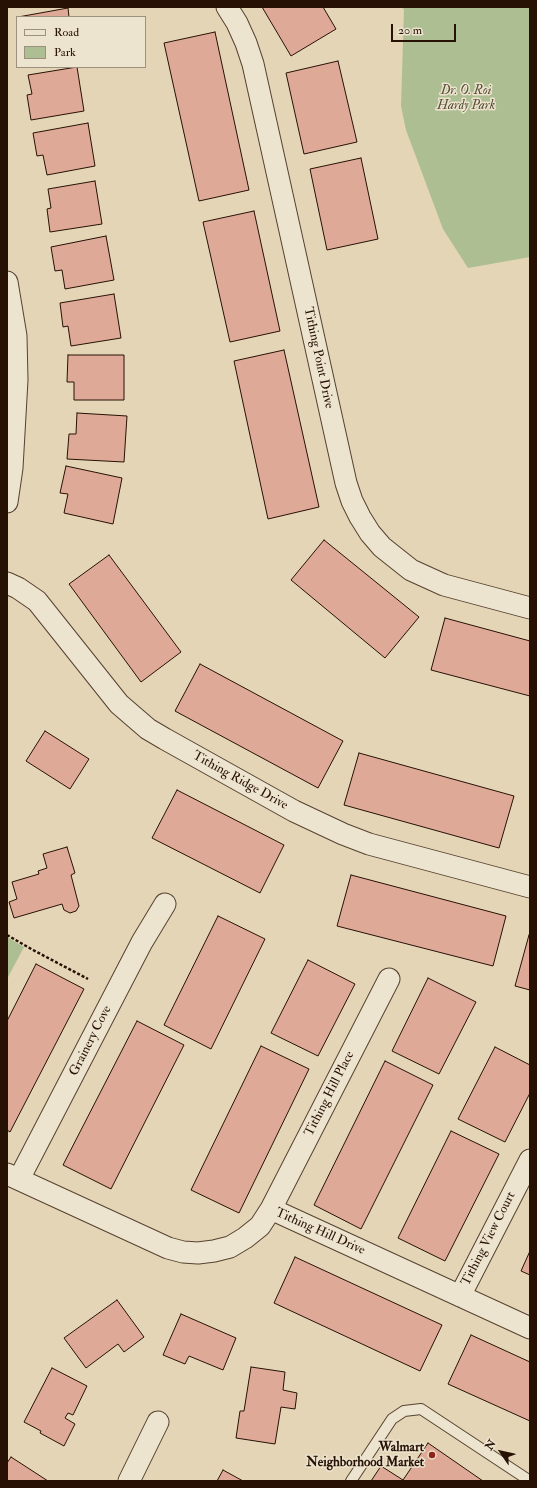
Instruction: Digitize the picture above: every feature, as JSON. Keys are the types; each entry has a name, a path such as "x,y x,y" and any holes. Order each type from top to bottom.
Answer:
{"street":[{"name":"Tithing Point Drive","path":"227,7 246,43 254,64 346,483 352,501 360,517 370,533 382,547 411,570 444,585 530,608"},
{"path":"7,282 16,336 17,358 16,423 9,468 7,502"},
{"name":"Tithing Ridge Drive","path":"7,583 18,588 37,601 118,704 148,729 165,739 294,811 343,834 369,844 530,887"},
{"name":"Grainery Cove","path":"13,1177 142,942 165,904"},
{"name":"Tithing Hill Place","path":"271,1210 389,979"},
{"name":"Tithing View Court","path":"460,1296 530,1160"},
{"name":"Tithing Hill Drive","path":"13,1177 154,1242 183,1252 198,1253 230,1247 245,1238 260,1226 271,1210 530,1328"},
{"path":"129,1481 158,1422"}],"lane":[{"path":"350,1481 392,1418 404,1411 421,1409 530,1481"}],"path":[{"path":"7,935 88,979"}],"green space":[{"name":"Dr. O. Roi Hardy Park","path":"402,7 530,7 530,257 468,268 443,229 406,130 401,106 404,10"},
{"path":"7,937 24,947 7,979"}],"building":[{"path":"262,7 323,7 336,29 291,56"},
{"path":"68,8 69,16 24,16"},
{"path":"215,32 249,190 199,201 164,43"},
{"path":"338,61 357,142 304,154 286,73"},
{"path":"77,68 84,111 31,120 27,95 32,94 28,75"},
{"path":"88,123 95,166 47,175 43,155 37,156 33,133"},
{"path":"361,158 378,239 327,250 310,169"},
{"path":"95,181 102,224 50,232 47,209 51,208 48,189"},
{"path":"254,211 280,331 230,342 203,222"},
{"path":"106,236 114,280 65,289 62,270 55,271 51,247"},
{"path":"114,294 121,338 71,346 68,326 63,327 60,303"},
{"path":"284,350 319,507 268,519 234,361"},
{"path":"68,355 124,355 124,400 74,400 74,382 67,382"},
{"path":"77,413 127,416 124,462 67,459 69,434 76,434"},
{"path":"66,466 122,478 113,524 64,513 68,494 60,493"},
{"path":"324,540 419,617 385,658 291,580"},
{"path":"109,555 181,652 141,682 69,584"},
{"path":"445,618 530,641 530,696 431,670"},
{"path":"200,664 343,741 318,788 175,711"},
{"path":"45,731 89,759 70,789 26,761"},
{"path":"359,753 514,796 499,848 344,805"},
{"path":"177,790 284,845 260,893 152,838"},
{"path":"67,847 75,873 71,875 79,906 76,911 70,913 64,910 62,904 14,918 9,902 17,899 12,882 39,874 38,871 47,868 43,854"},
{"path":"351,875 506,916 493,966 337,926"},
{"path":"218,916 265,939 211,1049 164,1025"},
{"path":"530,935 530,990 515,986"},
{"path":"308,960 355,984 318,1056 271,1033"},
{"path":"36,964 84,989 10,1132 7,1130 7,1021"},
{"path":"428,978 476,1002 439,1074 392,1051"},
{"path":"137,1021 184,1045 111,1189 63,1165"},
{"path":"261,1046 309,1069 239,1213 191,1190"},
{"path":"495,1047 530,1065 530,1093 505,1142 458,1119"},
{"path":"385,1061 433,1085 361,1229 314,1205"},
{"path":"451,1131 499,1154 445,1261 398,1238"},
{"path":"530,1251 530,1275 521,1271"},
{"path":"295,1257 442,1325 420,1371 274,1303"},
{"path":"117,1300 144,1337 124,1352 118,1344 86,1368 64,1338"},
{"path":"181,1314 236,1338 223,1370 189,1356 185,1364 163,1355"},
{"path":"471,1335 530,1362 530,1421 448,1384"},
{"path":"251,1367 285,1372 283,1390 297,1393 295,1409 281,1407 275,1444 236,1438 240,1411 244,1411"},
{"path":"52,1368 87,1386 73,1415 68,1413 65,1418 75,1424 64,1446 40,1433 41,1431 24,1422"},
{"name":"Walmart Neighborhood Market","path":"428,1443 483,1481 371,1481 381,1466 403,1480"},
{"path":"11,1457 48,1481 7,1481 7,1463"},
{"path":"223,1470 243,1481 217,1481"}],"place":[{"name":"Walmart Neighborhood Market","path":"432,1455"}]}
